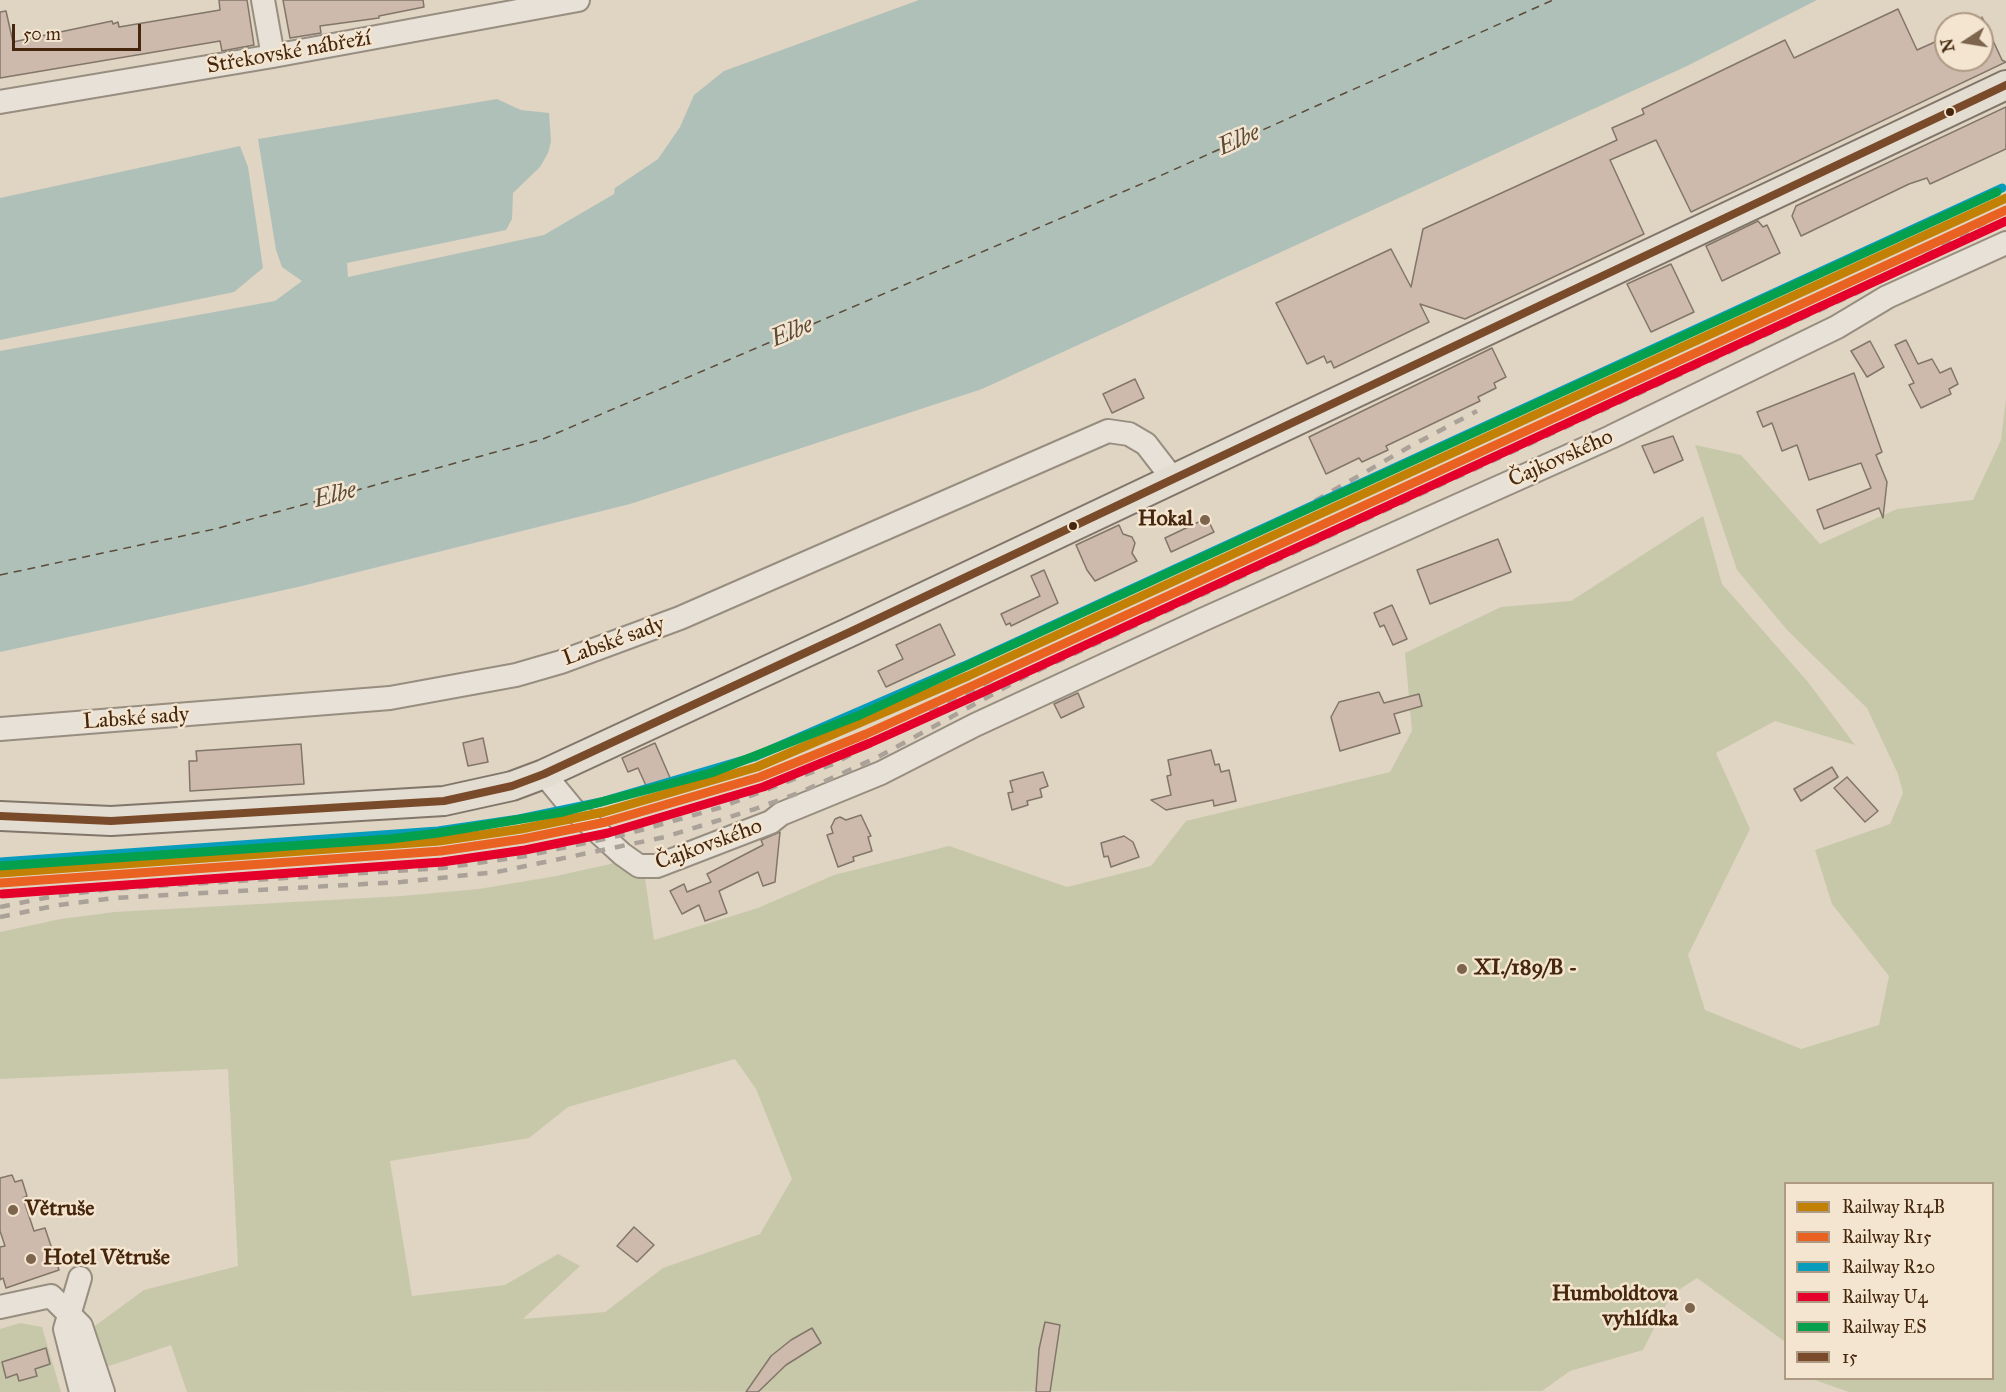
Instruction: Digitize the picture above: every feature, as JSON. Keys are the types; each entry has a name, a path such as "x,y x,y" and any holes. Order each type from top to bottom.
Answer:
{"main road":[{"path":"0,816 111,821 444,801 512,786 544,774 1173,479 2006,85"}],"street":[{"path":"263,0 273,56"},
{"name":"Střekovské nábřeží","path":"0,102 273,56 572,1"},
{"name":"Čajkovského","path":"544,774 572,808 622,855 639,866 657,866 771,822 781,814 881,773 975,725 1202,620 1611,436 1837,327 1887,297 2006,243"},
{"name":"Labské sady","path":"0,729 390,698 516,675 561,662 680,618 1108,431 1129,434 1146,444 1173,479"},
{"path":"80,1278 65,1329 81,1392"},
{"path":"0,1307 51,1296 81,1326 103,1392"}],"green space":[{"path":"2006,399 2006,1392 1849,1392 1815,1380 1994,1380 1994,1182 1784,1182 1784,1341 1697,1278 1671,1295 1643,1350 1570,1371 1542,1391 187,1392 171,1345 106,1367 114,1392 110,1392 88,1331 144,1290 238,1266 228,1069 0,1079 0,932 61,919 115,912 402,896 479,889 556,876 642,857 654,940 758,908 834,875 949,846 1067,887 1151,866 1186,821 1390,772 1412,731 1405,653 1501,607 1571,601 1703,516 1722,584 1808,682 1855,745 1775,721 1716,753 1750,829 1688,955 1705,1010 1801,1049 1879,1025 1889,976 1832,904 1815,850 1890,824 1903,793 1898,774 1867,708 1788,631 1737,570 1695,445 1741,455 1820,544 1897,509 1973,500 2001,440","holes":["735,1059 756,1089 792,1179 760,1234 663,1268 605,1312 523,1319 580,1266 558,1254 505,1285 412,1296 390,1161 529,1138 568,1107"]},
{"path":"20,1323 42,1327 61,1392 0,1392 0,1329"}],"water":[{"name":"Elbe","path":"919,0 1817,0 1687,66 982,389 630,504 298,587 0,652 0,351 275,301 302,281 282,267 276,250 258,139 497,99 521,110 549,113 551,142 548,153 540,167 513,193 512,219 506,230 347,263 348,277 544,235 614,194 615,188 658,159 680,127 694,95 724,71"},
{"path":"240,146 248,167 263,268 234,292 0,340 0,198"}],"building":[{"path":"219,0 247,0 254,45 222,51 220,41 0,78 0,12 6,11 13,42 112,21 113,24 118,22 119,27 220,10"},
{"path":"283,0 423,0 424,7 379,16 379,18 320,26 321,33 290,38"},
{"path":"1898,9 1917,50 1934,42 1934,72 1985,72 1691,212 1656,140 1610,160 1644,234 1465,319 1420,304 1429,322 1334,368 1331,361 1327,363 1324,356 1307,364 1276,303 1391,249 1411,287 1423,229 1617,140 1612,128 1644,114 1642,109 1785,40 1794,58"},
{"path":"1994,43 2002,60 2006,62 1994,68"},
{"path":"2006,107 2006,149 1930,184 1927,178 1909,184 1801,236 1792,216 1796,206"},
{"path":"1758,221 1763,227 1767,225 1780,253 1722,281 1706,246"},
{"path":"1671,264 1694,312 1651,332 1627,284"},
{"path":"1906,340 1918,364 1932,359 1940,373 1951,368 1958,384 1949,389 1951,394 1921,408 1909,385 1914,383 1895,345"},
{"path":"1870,341 1884,367 1867,377 1851,351"},
{"path":"1492,348 1506,377 1494,383 1496,388 1478,397 1480,401 1386,446 1388,450 1362,462 1359,458 1326,474 1309,437"},
{"path":"1854,373 1882,452 1876,455 1887,482 1883,518 1879,508 1824,529 1817,510 1871,488 1861,463 1809,480 1797,445 1782,451 1772,423 1763,427 1757,412"},
{"path":"1135,379 1144,398 1112,413 1103,394"},
{"path":"1673,436 1683,460 1654,473 1642,446"},
{"path":"1207,518 1214,532 1171,552 1165,538"},
{"path":"1119,525 1123,534 1132,537 1135,543 1132,553 1137,561 1095,581 1087,570 1076,545"},
{"path":"1498,539 1511,572 1430,604 1417,570"},
{"path":"1044,570 1058,603 1011,626 1010,623 1006,625 1001,614 1040,596 1031,576"},
{"path":"1392,605 1407,639 1393,645 1384,625 1380,627 1374,613"},
{"path":"940,624 955,655 886,687 878,671 903,659 896,645"},
{"path":"1379,692 1384,703 1419,694 1422,706 1394,714 1400,733 1340,751 1331,717 1339,702"},
{"path":"1078,693 1084,707 1061,718 1054,704"},
{"path":"483,738 488,762 468,766 463,743"},
{"path":"655,743 671,780 648,790 638,768 628,772 622,758"},
{"path":"301,744 304,784 190,791 189,761 197,761 196,751"},
{"path":"1211,750 1215,765 1219,764 1221,772 1229,770 1236,801 1214,806 1213,800 1166,810 1151,800 1171,795 1167,776 1171,775 1168,760"},
{"path":"1832,767 1838,777 1801,801 1794,789"},
{"path":"1043,772 1048,786 1040,789 1042,797 1027,801 1028,805 1012,810 1008,793 1013,792 1010,781"},
{"path":"1847,777 1878,811 1865,822 1834,788"},
{"path":"861,815 871,836 868,837 872,851 853,857 854,861 838,867 827,835 833,833 831,827 835,819 840,817 846,820"},
{"path":"780,832 775,882 763,886 758,872 719,891 727,913 705,921 699,905 682,914 670,891 684,884 687,892 711,882 707,874 763,845 761,840"},
{"path":"1124,836 1133,842 1139,857 1111,867 1108,856 1104,857 1101,843"},
{"path":"12,1175 15,1182 22,1180 27,1196 23,1198 34,1231 45,1228 59,1270 6,1288 3,1278 0,1280 0,1247 5,1246 0,1231 0,1178"},
{"path":"634,1227 654,1245 637,1262 617,1246"},
{"path":"1045,1322 1060,1325 1050,1392 1036,1392 1039,1349"},
{"path":"812,1328 821,1343 786,1365 758,1392 746,1392 771,1356 791,1340"},
{"path":"46,1348 50,1364 35,1369 37,1376 19,1381 17,1374 6,1378 2,1362"}],"ferry route":[{"path":"0,575 215,529 543,439 1153,179 1553,0"}],"railway":[{"path":"0,917 59,905 114,898 401,882 497,872 665,837 755,809 801,792 878,757 1026,676 1859,292 2006,211"},
{"path":"1315,501 1477,411"},
{"path":"0,907 55,896 111,889 443,868 526,856 627,834 719,808 833,764 1020,665"}],"rail line":[{"name":"R20","path":"0,862 438,831 519,819 601,802 754,757 964,666 2002,188"},
{"name":"ES","path":"0,866 390,839 438,833 563,812 711,773 860,715 1997,192"},
{"name":"R14B","path":"0,873 439,841 521,829 604,812 757,767 968,676 2006,198"},
{"name":"R15","path":"1,883 441,851 523,839 606,822 760,777 866,734 972,686 2006,210"},
{"name":"U4","path":"2,894 442,862 525,850 608,833 763,787 870,743 977,695 2006,221"}],"transit line":[{"name":"15","path":"0,816 111,821 444,801 512,786 544,774 850,632 2006,85"}],"place":[{"name":"Hokal","path":"1205,520"},
{"name":"XI./189/B -","path":"1462,969"},
{"name":"Větruše","path":"13,1210"},
{"name":"Hotel Větruše","path":"31,1259"},
{"name":"Humboldtova vyhlídka","path":"1690,1308"}]}
